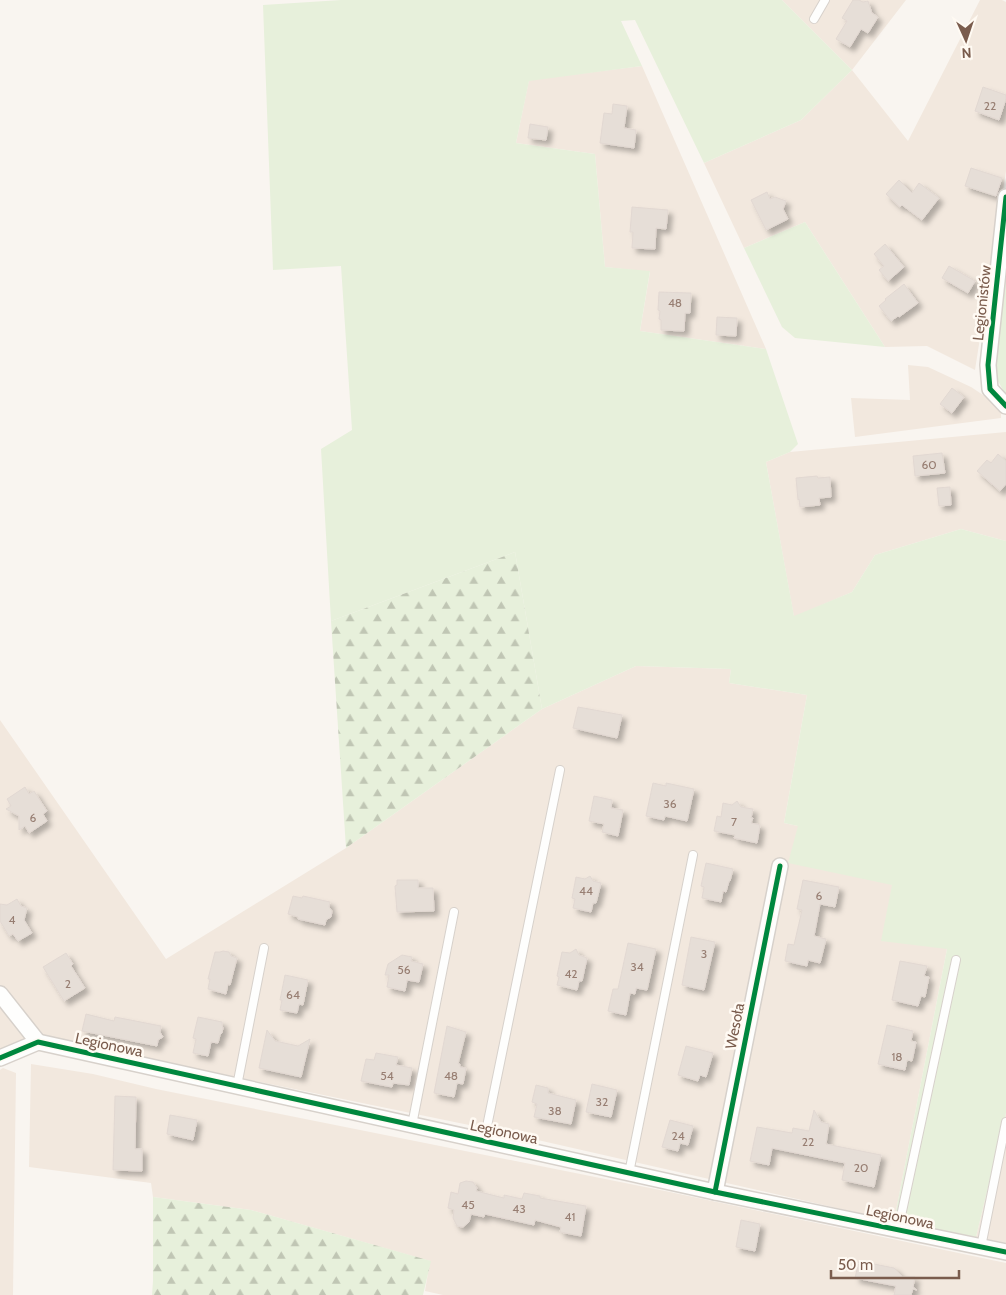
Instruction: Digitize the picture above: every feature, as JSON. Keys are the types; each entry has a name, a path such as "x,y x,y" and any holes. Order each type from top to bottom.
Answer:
{"street":[{"name":"Legionistów","path":"1006,197 988,364 990,389 1006,406"},
{"name":"Wesoła","path":"715,1192 780,866"},
{"path":"0,994 38,1042 0,1058"},
{"name":"Legionowa","path":"38,1042 715,1192 1006,1252"}],"lane":[{"path":"814,19 825,0"},
{"path":"484,1141 560,770"},
{"path":"629,1172 693,855"},
{"path":"412,1125 454,912"},
{"path":"237,1086 264,948"},
{"path":"898,1230 956,960"},
{"path":"981,1247 1006,1122"}],"shaded area":[{"path":"782,0 906,0 852,70"},
{"path":"980,0 1002,0 1006,2 1006,171 975,370 927,346 885,347 805,222 744,248 704,163 801,120 852,70 908,141"},
{"path":"642,66 766,349 640,331 650,272 605,267 595,154 516,143 529,80"},
{"path":"908,365 928,367 971,387 1001,407 1001,418 855,437 851,398 910,400"},
{"path":"1006,432 1006,541 961,529 875,555 852,592 794,617 766,462 790,452"},
{"path":"636,666 731,669 729,683 807,695 784,823 798,826 892,885 947,949 894,1221 503,1132 52,1039 26,1039 0,1050 0,720 166,959 346,848 542,709"},
{"path":"31,1064 93,1074 156,1089 665,1191 1006,1263 1006,1295 443,1295 425,1291 430,1261 251,1210 153,1197 151,1183 29,1167"},
{"path":"3,1068 16,1073 13,1295 0,1295 0,1070"},
{"path":"1006,1113 1006,1243 976,1237"}],"green space":[{"path":"341,0 782,0 852,70 801,120 704,163 635,20 621,21 642,66 529,81 516,143 595,154 605,267 650,271 640,331 766,349 798,444 790,452 766,462 794,616 852,592 875,555 961,529 1006,541 1006,1113 976,1237 894,1221 947,949 881,941 892,885 788,863 798,826 784,823 807,695 729,683 731,669 636,666 542,709 515,552 331,621 321,449 352,430 341,266 273,270 263,5"},
{"path":"805,222 885,347 795,338 782,327 744,248"},
{"path":"1006,264 1006,395 995,376"},
{"path":"515,552 542,709 346,848 331,621"},
{"path":"153,1197 251,1210 431,1261 423,1295 152,1295"}],"building":[{"path":"853,0 868,1 872,13 878,17 868,33 861,29 850,47 836,39 847,21 842,18"},
{"path":"983,87 1006,95 999,120 975,111"},
{"path":"613,104 627,106 624,128 636,130 634,148 600,143 604,113 612,114"},
{"path":"530,124 548,127 546,140 528,138"},
{"path":"971,168 1002,178 996,196 965,186"},
{"path":"899,180 912,193 919,183 939,198 922,220 902,205 900,207 886,194"},
{"path":"767,192 770,199 775,197 786,201 783,209 788,219 766,230 751,200"},
{"path":"632,207 668,210 666,229 656,228 655,249 632,248 633,232 630,232"},
{"path":"885,244 904,267 888,281 879,270 884,266 874,254"},
{"path":"949,266 975,281 968,293 942,278"},
{"path":"904,284 918,303 891,321 879,306"},
{"path":"659,292 691,293 690,313 685,313 684,331 661,330 660,311 658,310"},
{"path":"717,317 737,318 736,336 716,335"},
{"path":"952,388 964,397 952,413 940,404"},
{"path":"942,453 945,473 915,476 913,456"},
{"path":"998,454 1006,461 1006,484 1000,491 977,471 987,460 991,463"},
{"path":"817,476 818,478 830,477 831,497 819,498 820,505 800,507 796,478"},
{"path":"950,487 951,505 939,506 937,488"},
{"path":"578,707 622,715 617,738 573,728"},
{"path":"653,783 666,786 666,783 694,789 687,821 665,816 664,820 646,816"},
{"path":"25,787 29,794 34,791 47,811 43,814 47,821 29,833 25,826 19,830 19,816 6,809 11,806 7,799"},
{"path":"594,796 612,800 611,808 623,810 618,836 602,832 604,824 589,821"},
{"path":"737,801 741,807 753,809 751,823 760,825 757,843 734,838 735,835 714,831 717,816 721,817 723,803 732,805"},
{"path":"706,863 733,869 726,892 723,891 721,902 702,898 704,887 701,886"},
{"path":"590,876 593,881 601,883 596,903 593,903 591,912 573,908 575,899 572,898 576,877 585,879"},
{"path":"397,880 418,880 418,888 433,888 434,911 397,912 395,886 397,885"},
{"path":"803,880 839,887 835,907 820,904 814,936 826,939 820,963 808,960 807,966 785,961 788,944 794,945 802,910 797,909"},
{"path":"293,896 302,898 303,896 330,902 331,917 326,920 325,925 298,919 298,917 288,914"},
{"path":"17,899 21,906 27,908 24,920 32,933 18,941 13,934 9,936 0,921 0,904 7,905"},
{"path":"691,937 715,942 704,990 682,985"},
{"path":"628,943 656,949 647,990 636,988 635,994 630,993 626,1015 608,1011 613,989 618,989"},
{"path":"576,949 579,955 587,958 582,981 579,981 577,990 557,985 562,952 570,953"},
{"path":"215,952 229,952 231,956 237,958 226,994 208,989 210,979 208,979"},
{"path":"66,953 73,964 71,966 85,988 64,1001 43,967"},
{"path":"402,955 412,957 411,961 423,964 419,982 407,980 405,991 387,987 389,975 385,975 388,964"},
{"path":"900,961 927,966 924,976 929,977 925,997 921,996 918,1006 892,1000"},
{"path":"285,975 308,980 303,1005 299,1004 297,1013 280,1010"},
{"path":"86,1014 114,1021 115,1017 161,1026 160,1032 163,1037 158,1040 157,1046 82,1031"},
{"path":"198,1017 222,1022 223,1028 218,1043 211,1042 208,1056 193,1053 196,1039 193,1038"},
{"path":"887,1025 913,1031 911,1041 916,1042 912,1061 907,1060 905,1070 878,1064"},
{"path":"447,1026 466,1032 458,1064 460,1064 460,1067 466,1068 463,1084 457,1083 454,1097 434,1093"},
{"path":"267,1030 275,1041 298,1046 310,1039 301,1077 259,1068"},
{"path":"686,1046 713,1053 706,1077 700,1075 698,1081 678,1075"},
{"path":"376,1053 398,1057 396,1065 412,1068 409,1085 393,1083 392,1087 361,1081 366,1059 374,1060"},
{"path":"592,1084 617,1090 611,1117 586,1112"},
{"path":"536,1085 548,1088 548,1093 576,1100 571,1124 534,1117 537,1104 532,1102"},
{"path":"115,1096 136,1097 135,1149 142,1149 142,1171 113,1170"},
{"path":"814,1110 821,1122 829,1124 826,1144 881,1155 874,1187 842,1180 845,1163 772,1148 769,1165 750,1161 757,1127 792,1133 793,1128 809,1131"},
{"path":"170,1115 197,1120 193,1140 167,1134"},
{"path":"670,1120 693,1126 688,1145 680,1143 678,1151 662,1147"},
{"path":"466,1181 473,1182 477,1188 476,1191 504,1198 504,1195 522,1199 524,1193 540,1196 540,1198 586,1206 581,1236 560,1232 561,1227 535,1220 534,1225 485,1214 484,1217 471,1214 469,1222 463,1227 457,1226 453,1218 454,1210 448,1208 451,1192 458,1194 460,1183"},
{"path":"741,1220 760,1224 755,1251 736,1247"},
{"path":"859,1261 894,1268 903,1277 915,1277 913,1287 917,1290 913,1289 911,1295 894,1295 896,1286 855,1278"}],"cycle path":[{"path":"1006,197 988,365 990,389 1006,406"},
{"path":"715,1192 780,866"},
{"path":"0,1058 38,1042 715,1192 1006,1252"}]}
